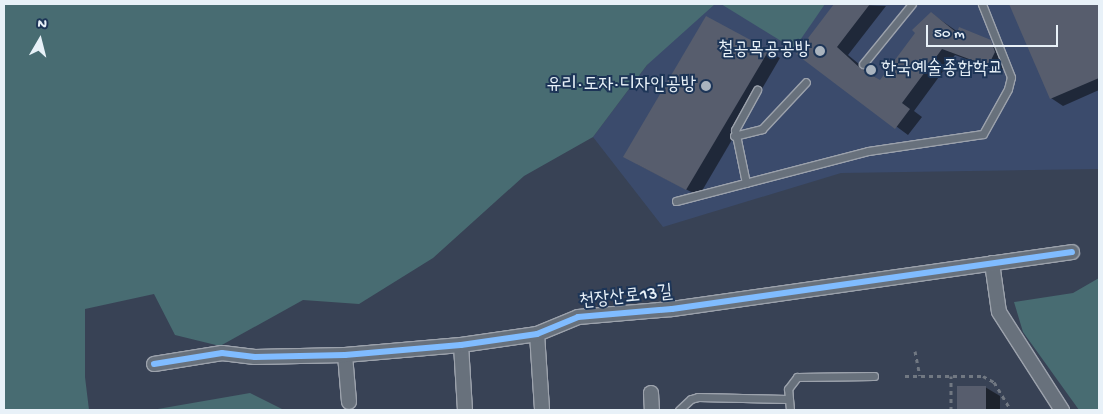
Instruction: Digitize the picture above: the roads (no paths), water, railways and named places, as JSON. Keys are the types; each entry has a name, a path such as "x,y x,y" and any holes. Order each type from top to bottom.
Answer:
{"street":[{"name":"천장산로13길","path":"154,364 222,353 255,357 344,355 462,345 537,334 578,317 672,309 1072,252"},
{"path":"992,263 999,312 1062,410"},
{"path":"537,334 542,409"},
{"path":"462,345 465,410"},
{"path":"344,355 349,402"},
{"path":"651,393 652,410"}],"lane":[{"path":"863,64 912,4"},
{"path":"676,201 868,151 983,134 1008,89 1011,77 982,4"},
{"path":"734,136 762,129 806,82"},
{"path":"746,183 734,136 737,123 757,90"},
{"path":"790,410 787,399 791,381 797,377 874,376"},
{"path":"679,410 691,399 698,398 787,399"}],"place":[{"name":"철공목공공방","path":"820,51"},
{"name":"한국예술종합학교","path":"871,70"},
{"name":"유리·도자·디자인공방","path":"706,86"}]}
